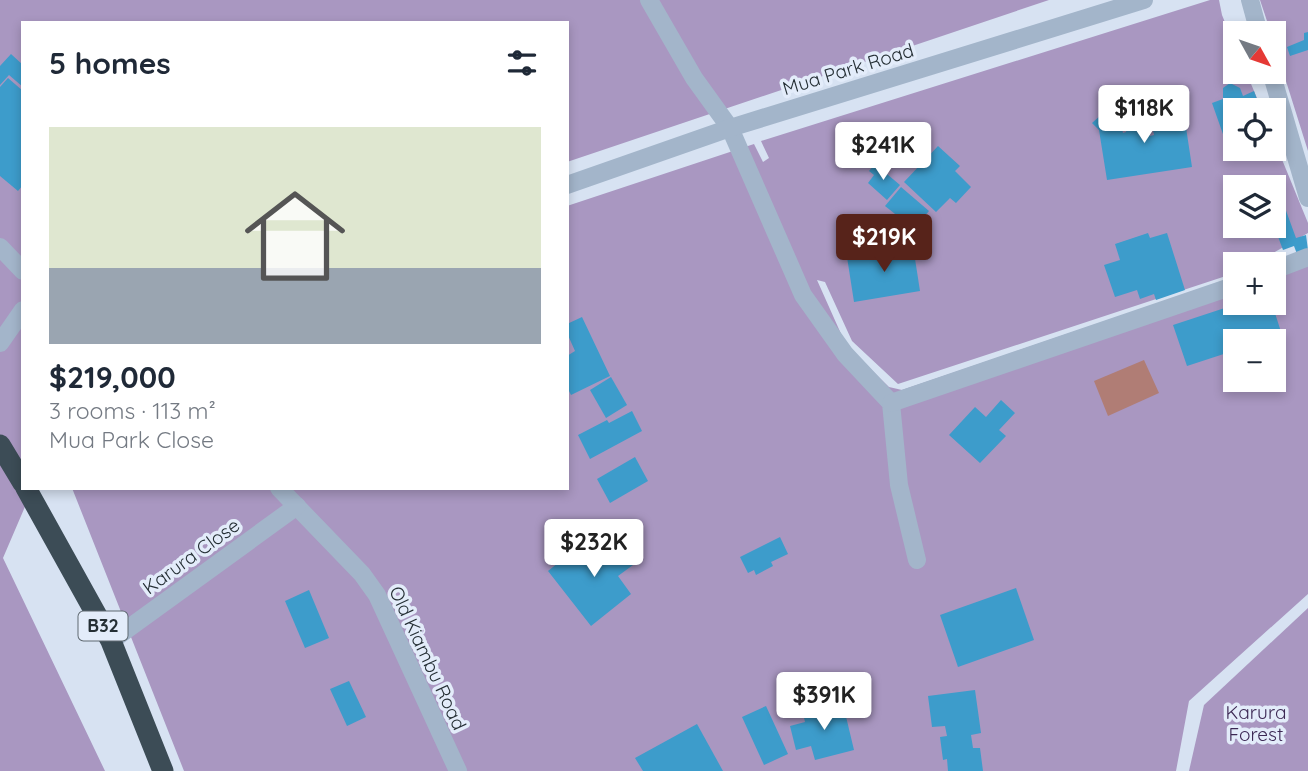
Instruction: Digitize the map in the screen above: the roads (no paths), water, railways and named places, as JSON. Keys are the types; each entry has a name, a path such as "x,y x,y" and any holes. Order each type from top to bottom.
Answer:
{"highway":[{"path":"0,445 21,480"},
{"name":"B32","path":"27,490 111,641 163,771"}],"street":[{"path":"649,0 694,78 730,128 803,295 845,354 891,403 899,485 917,560"},
{"name":"Mua Park Road","path":"569,184 730,128 1144,0"},
{"path":"1250,0 1256,21"},
{"path":"1275,84 1308,198"},
{"path":"0,247 21,269"},
{"path":"1286,265 1308,257"},
{"path":"891,403 1223,289"},
{"path":"0,343 21,313"},
{"path":"281,490 297,506"},
{"name":"Karura Close","path":"111,641 297,506"},
{"name":"Old Kiambu Road","path":"297,506 362,574 377,595 458,771"}],"park label":[{"name":"Karura Forest","path":"1256,723"}]}
